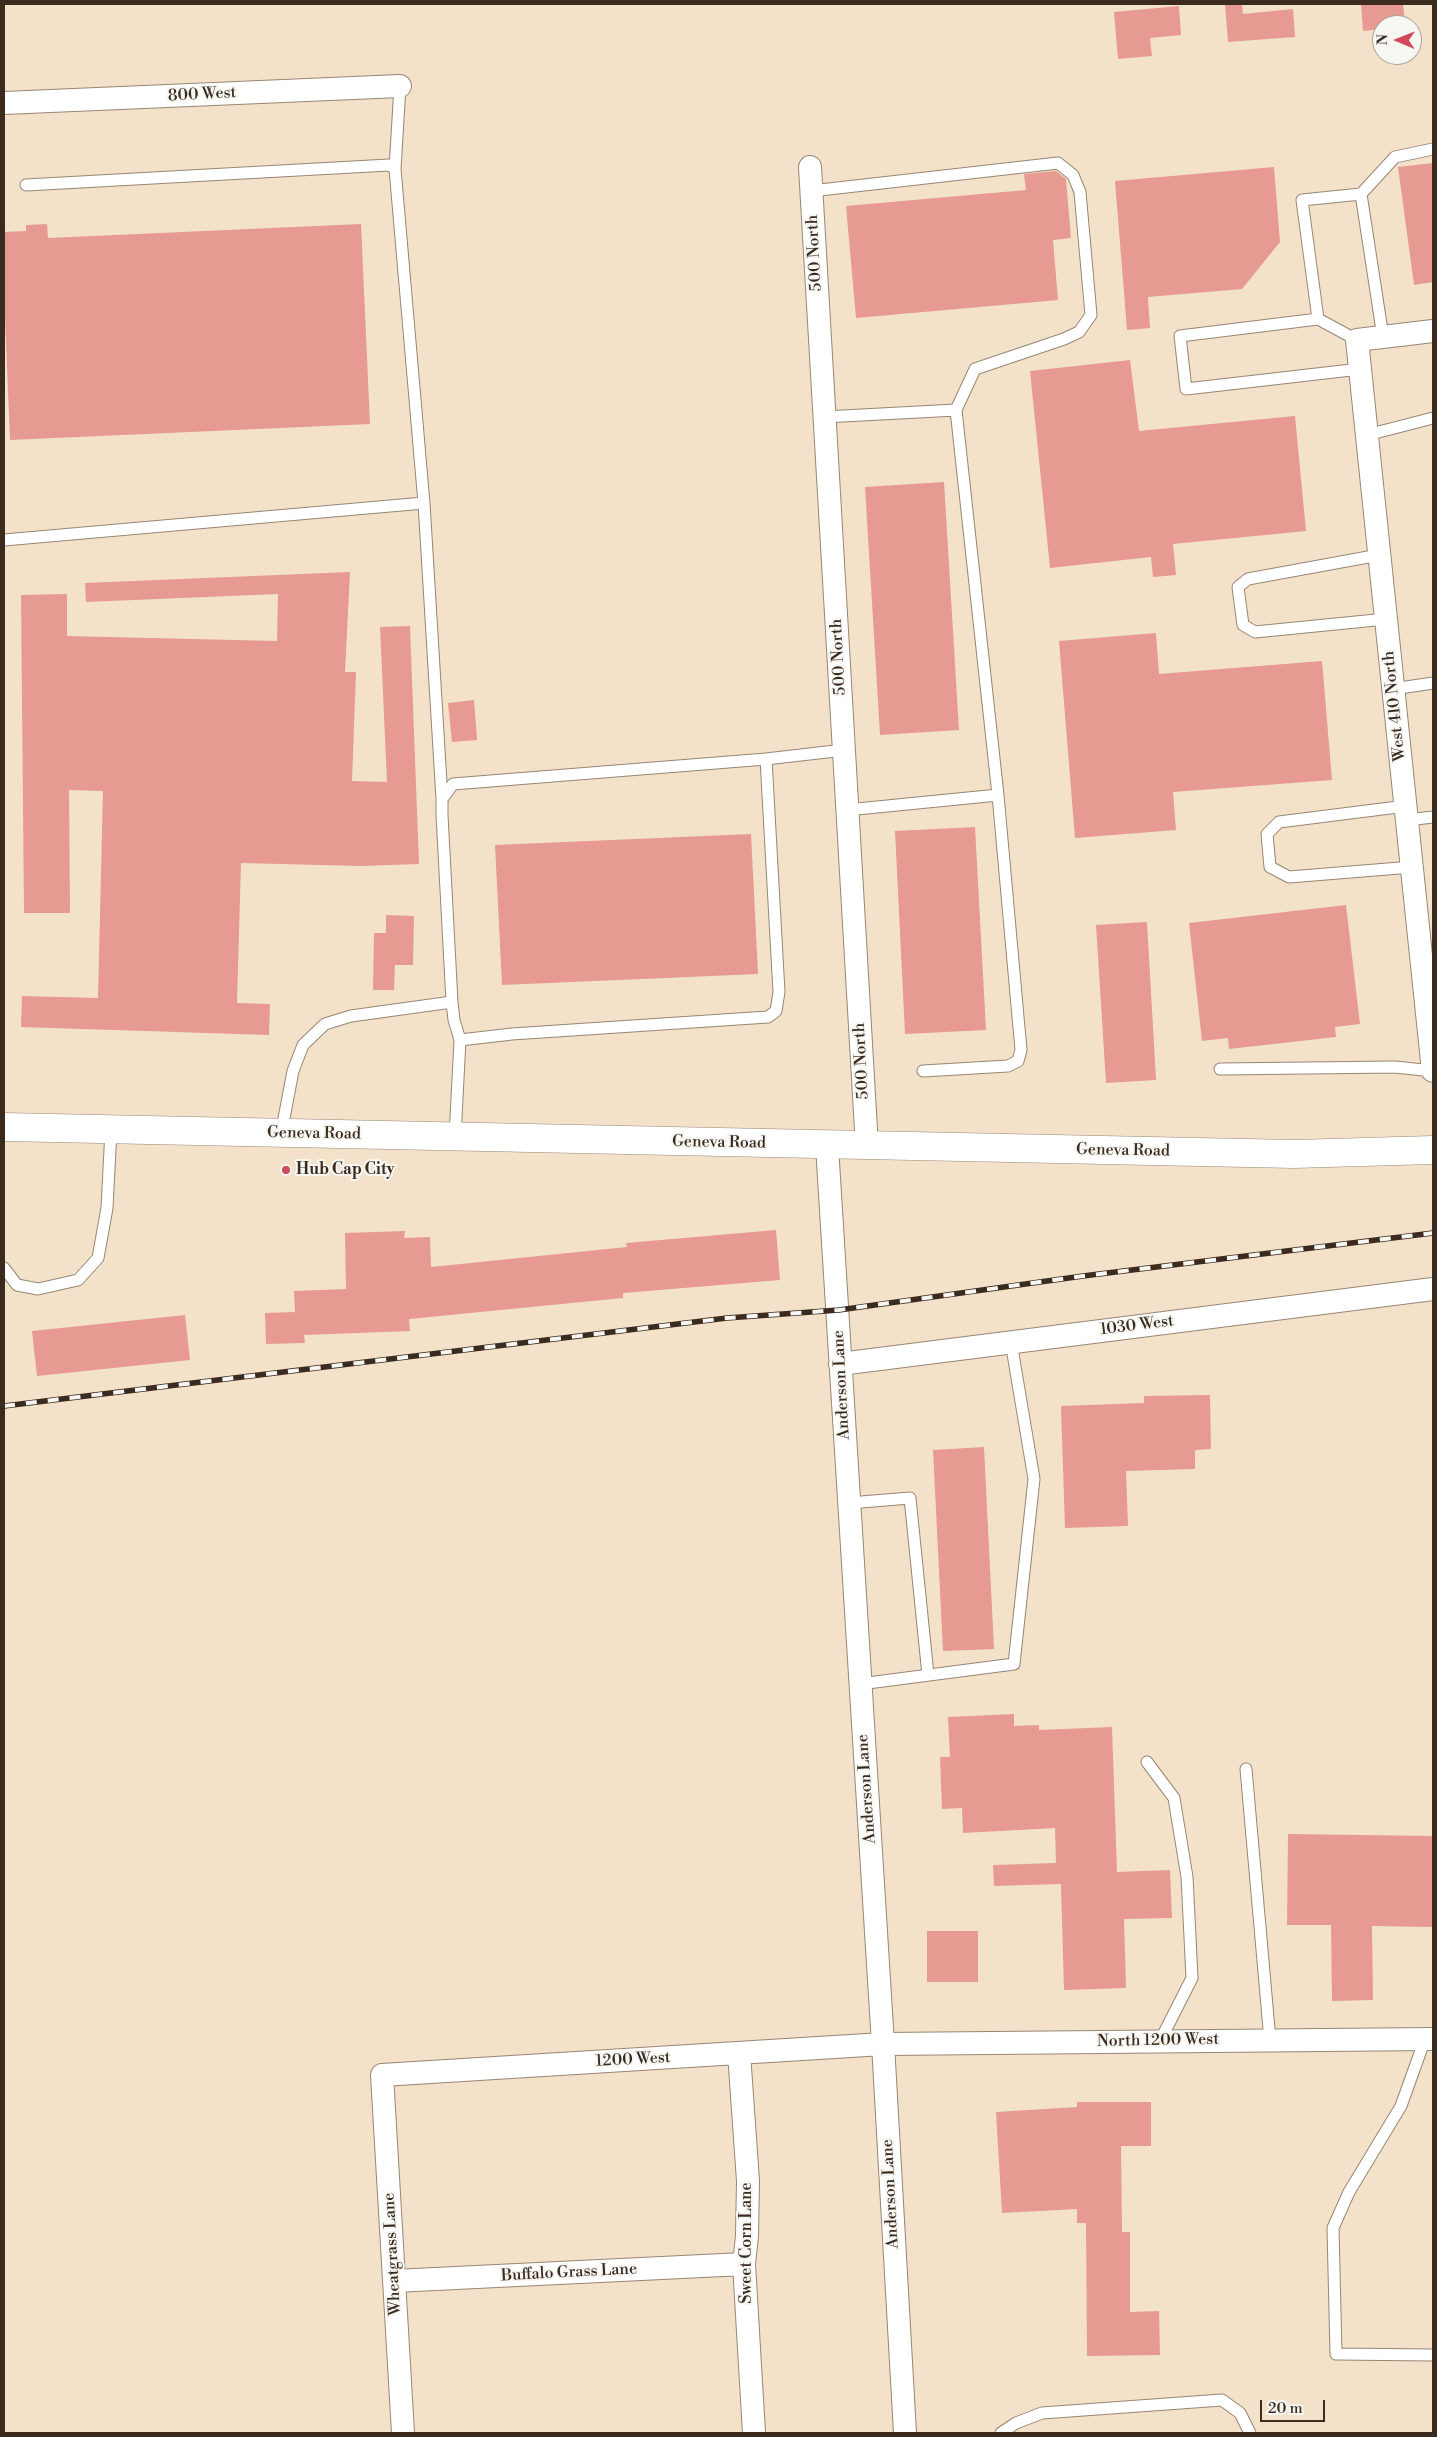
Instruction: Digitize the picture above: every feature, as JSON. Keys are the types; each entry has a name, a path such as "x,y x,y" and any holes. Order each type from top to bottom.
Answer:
{"main road":[{"name":"Geneva Road","path":"4,1128 867,1147 1294,1154 1433,1150"}],"street":[{"name":"800 West","path":"4,103 400,86"},
{"name":"500 North","path":"810,167 867,1147"},
{"path":"1357,340 1433,331"},
{"name":"West 410 North","path":"1357,340 1433,1071"},
{"name":"Anderson Lane","path":"827,1146 883,2044 905,2433"},
{"name":"1030 West","path":"840,1364 1433,1289"},
{"name":"North 1200 West","path":"883,2044 1429,2039"},
{"name":"1200 West","path":"382,2075 883,2044"},
{"name":"Sweet Corn Lane","path":"739,2053 748,2181 744,2264 754,2433"},
{"name":"Wheatgrass Lane","path":"382,2075 403,2433"},
{"name":"Buffalo Grass Lane","path":"394,2281 744,2264"}],"lane":[{"path":"400,86 395,169 424,503 452,1002 454,1020 460,1040 456,1138"},
{"path":"1318,319 1302,200 1361,194 1395,157 1433,149"},
{"path":"811,191 1058,163 1073,174 1080,192 1091,315 1078,332 1064,339 976,369 956,410 998,795 1022,1050 1018,1061 1008,1066 923,1071"},
{"path":"26,185 389,165 395,169"},
{"path":"1361,194 1383,337"},
{"path":"1357,340 1318,319 1180,336 1186,389 1360,369"},
{"path":"824,417 956,410"},
{"path":"1367,435 1433,418"},
{"path":"4,540 424,503"},
{"path":"1379,555 1248,579 1238,587 1243,625 1255,632 1386,619"},
{"path":"1393,689 1433,683"},
{"path":"442,800 453,784 766,759 844,750"},
{"path":"460,1040 512,1034 768,1017 776,1011 779,992 766,759"},
{"path":"847,810 998,795"},
{"path":"1412,867 1289,877 1270,867 1267,834 1279,822 1406,813 1433,817"},
{"path":"281,1134 293,1072 303,1044 325,1024 351,1016 452,1002"},
{"path":"1220,1069 1395,1067 1433,1071"},
{"path":"4,1268 17,1285 38,1289 78,1280 98,1258 107,1208 111,1130"},
{"path":"860,1684 1014,1664 1034,1479 1011,1342"},
{"path":"849,1503 910,1498 928,1675"},
{"path":"1147,1762 1174,1798 1186,1877 1192,1978 1160,2041"},
{"path":"1246,1769 1270,2040"},
{"path":"1429,2039 1401,2106 1349,2192 1333,2228 1336,2354 1433,2355"},
{"path":"1001,2433 1016,2423 1042,2413 1222,2400 1240,2413 1250,2433"}],"building":[{"path":"1225,4 1242,4 1243,14 1293,9 1295,37 1228,42"},
{"path":"1361,4 1403,4 1404,15 1372,15 1372,30 1363,31"},
{"path":"1179,6 1181,35 1150,38 1152,56 1118,59 1114,12"},
{"path":"1433,163 1433,282 1414,285 1398,167"},
{"path":"1274,167 1280,242 1242,289 1148,297 1150,328 1127,330 1115,181"},
{"path":"1056,171 1066,179 1071,238 1053,240 1058,300 856,318 846,206 1026,190 1024,174"},
{"path":"47,224 48,238 361,224 370,424 10,440 4,291 4,232 26,231 26,225"},
{"path":"1130,360 1139,431 1295,416 1306,531 1173,544 1176,575 1153,577 1151,557 1050,568 1030,371"},
{"path":"944,482 959,730 880,735 865,487"},
{"path":"350,572 345,672 356,672 352,781 387,782 380,627 410,626 419,864 361,866 241,863 237,1003 270,1004 269,1035 21,1027 22,996 98,998 103,791 69,790 70,913 24,913 21,595 67,594 67,636 277,641 278,594 86,602 85,583"},
{"path":"1156,633 1159,674 1322,661 1332,780 1173,792 1176,830 1075,838 1059,641"},
{"path":"474,700 477,740 452,742 448,703"},
{"path":"975,827 986,1030 905,1034 895,831"},
{"path":"751,834 758,974 502,985 495,845"},
{"path":"1346,905 1360,1024 1335,1027 1336,1037 1229,1049 1228,1038 1202,1041 1189,923"},
{"path":"386,915 414,916 413,965 395,965 394,990 373,990 374,933 386,933"},
{"path":"1147,922 1156,1080 1106,1083 1096,925"},
{"path":"776,1230 780,1280 623,1293 623,1298 409,1319 410,1331 304,1335 305,1343 266,1344 265,1313 295,1312 294,1291 346,1289 345,1233 405,1231 404,1238 430,1237 431,1267 627,1247 626,1243"},
{"path":"185,1315 190,1360 37,1376 32,1331"},
{"path":"1210,1395 1211,1449 1195,1450 1195,1469 1126,1471 1128,1526 1065,1528 1061,1406 1144,1403 1144,1396"},
{"path":"984,1447 994,1649 943,1651 933,1450"},
{"path":"1014,1714 1014,1726 1039,1725 1039,1730 1112,1727 1117,1872 1170,1870 1172,1918 1124,1919 1126,1988 1064,1990 1061,1884 994,1886 993,1865 1056,1863 1055,1828 963,1833 962,1808 942,1809 940,1757 950,1757 948,1717"},
{"path":"1288,1834 1433,1836 1433,1927 1372,1926 1373,2000 1332,2001 1331,1925 1287,1925"},
{"path":"927,1931 978,1931 978,1982 927,1982"},
{"path":"1077,2102 1151,2102 1151,2146 1121,2146 1122,2232 1130,2232 1130,2312 1159,2311 1160,2355 1087,2356 1086,2223 1077,2223 1077,2209 1002,2213 996,2112 1077,2107"}],"railway":[{"path":"4,1406 727,1318 839,1310 1083,1276 1433,1233"}],"place":[{"name":"Hub Cap City","path":"286,1170"}]}
